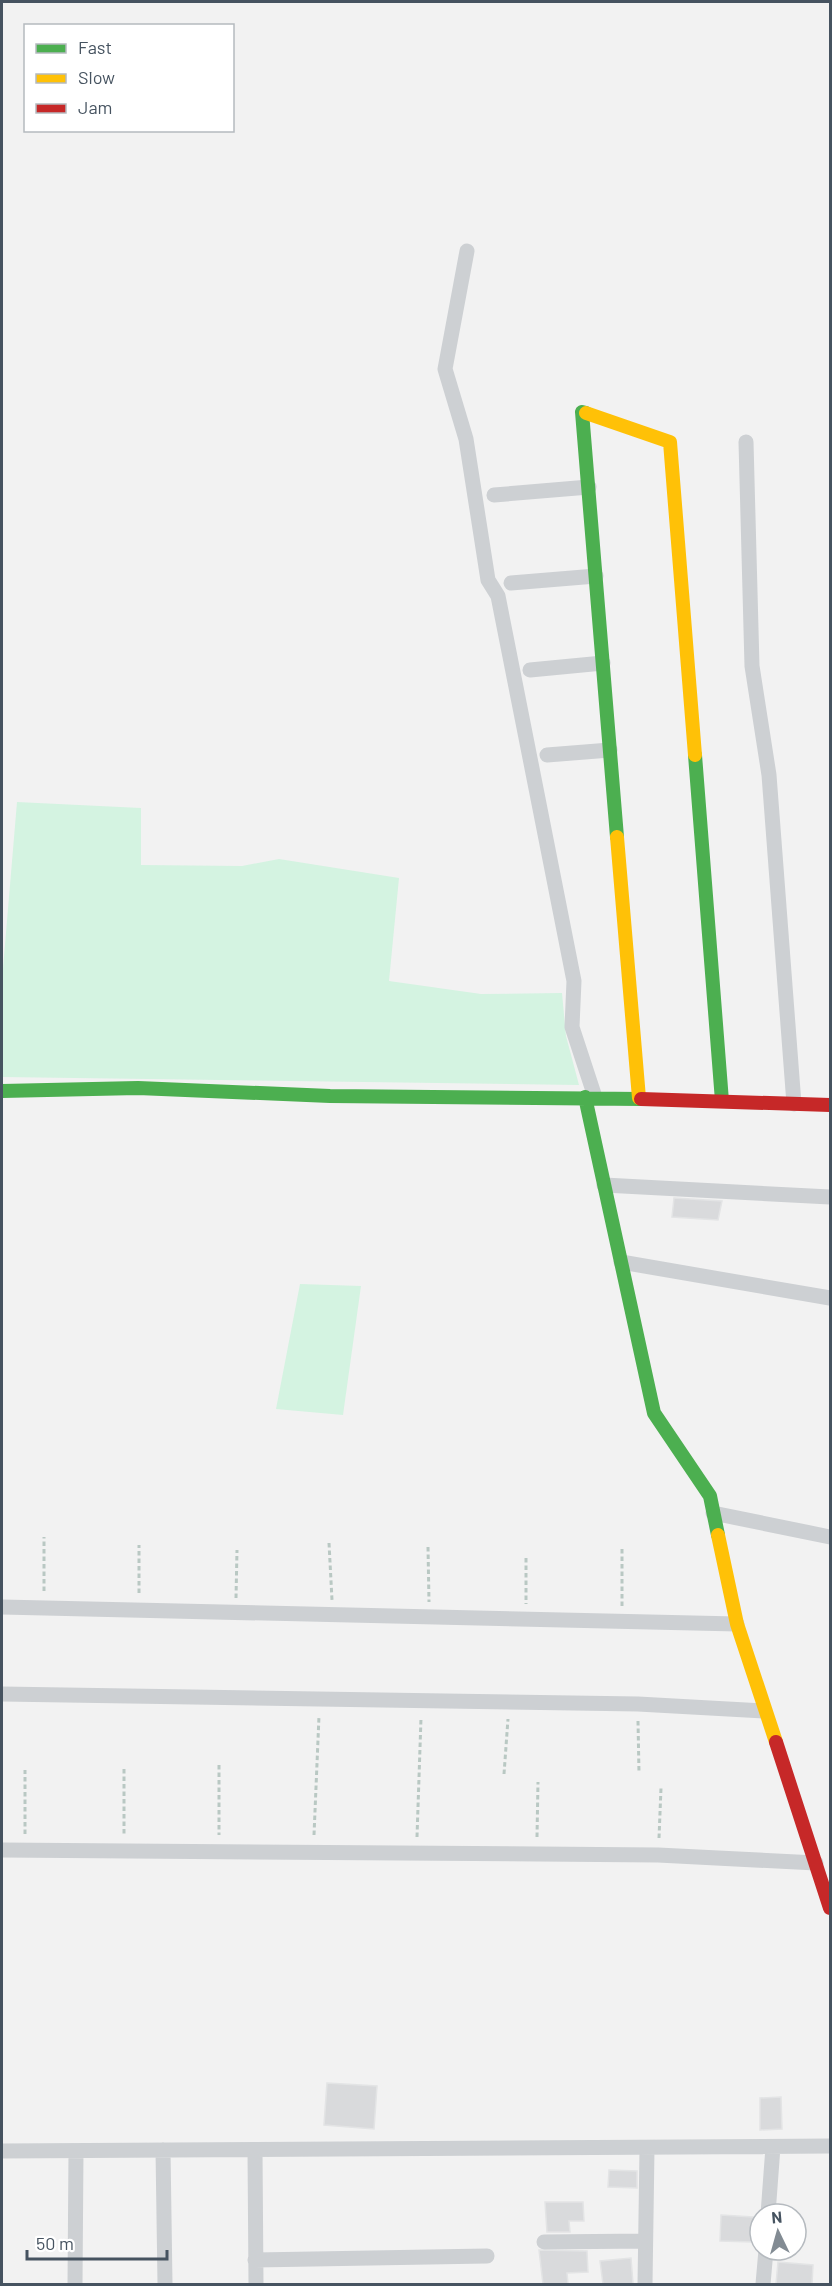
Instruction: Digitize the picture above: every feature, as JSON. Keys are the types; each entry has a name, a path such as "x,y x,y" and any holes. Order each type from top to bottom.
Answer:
{"street":[{"path":"467,251 445,369 466,439 488,580 498,596 533,766 574,981 572,1027 590,1097 604,1185 654,1413 710,1496 737,1624 831,1908"},
{"path":"639,1098 582,412 670,442 722,1101"},
{"path":"746,442 752,666 769,774 794,1104"},
{"path":"494,495 589,487"},
{"path":"511,583 596,576"},
{"path":"530,670 603,663"},
{"path":"547,755 610,750"},
{"path":"2,1091 138,1088 330,1096 590,1097 831,1105"},
{"path":"604,1185 831,1197"},
{"path":"621,1262 831,1298"},
{"path":"713,1513 831,1537"},
{"path":"2,1607 737,1624"},
{"path":"2,1694 638,1704 764,1711"},
{"path":"2,1850 658,1855 816,1863"},
{"path":"2,2151 647,2149 831,2146"},
{"path":"769,2202 773,2147"},
{"path":"645,2284 647,2149"},
{"path":"163,2150 165,2284"},
{"path":"75,2284 76,2151"},
{"path":"255,2151 256,2284"},
{"path":"544,2242 645,2241"},
{"path":"255,2260 488,2256"},
{"path":"763,2284 765,2262"}],"path":[{"path":"44,1537 44,1608"},
{"path":"329,1543 333,1614"},
{"path":"138,1610 139,1545"},
{"path":"428,1546 430,1616"},
{"path":"621,1620 622,1548"},
{"path":"236,1612 237,1550"},
{"path":"525,1558 526,1618"},
{"path":"313,1852 320,1699"},
{"path":"417,1853 422,1701"},
{"path":"504,1774 509,1702"},
{"path":"638,1704 639,1773"},
{"path":"219,1765 219,1852"},
{"path":"124,1769 124,1851"},
{"path":"25,1851 26,1770"},
{"path":"536,1854 538,1782"},
{"path":"658,1855 661,1788"}],"green space":[{"path":"17,802 141,808 141,865 242,866 279,859 399,878 389,981 481,994 562,993 566,1036 579,1085 2,1077 2,980"},
{"path":"300,1284 361,1286 343,1415 276,1409"}],"building":[{"path":"674,1198 722,1201 718,1220 672,1217"},
{"path":"327,2083 377,2086 374,2129 324,2125"},
{"path":"781,2097 782,2129 760,2130 760,2098"},
{"path":"609,2170 637,2171 637,2188 608,2187"},
{"path":"545,2202 583,2202 584,2221 569,2221 570,2232 547,2232"},
{"path":"721,2215 748,2217 748,2242 720,2241"},
{"path":"539,2250 587,2251 588,2272 567,2273 568,2284 543,2284"},
{"path":"631,2258 633,2284 603,2284 600,2261"},
{"path":"778,2262 813,2265 812,2284 776,2284"}],"traffic: fast":[{"path":"586,413 582,412 617,837"},
{"path":"695,755 722,1101"},
{"path":"2,1091 138,1088 330,1096 641,1099"},
{"path":"585,1097 654,1413 710,1496 718,1535"}],"traffic: slow":[{"path":"586,413 670,442 695,755"},
{"path":"617,837 639,1098"},
{"path":"718,1535 737,1624 776,1742"}],"traffic: jam":[{"path":"641,1099 830,1105"},
{"path":"776,1742 830,1908"}]}
